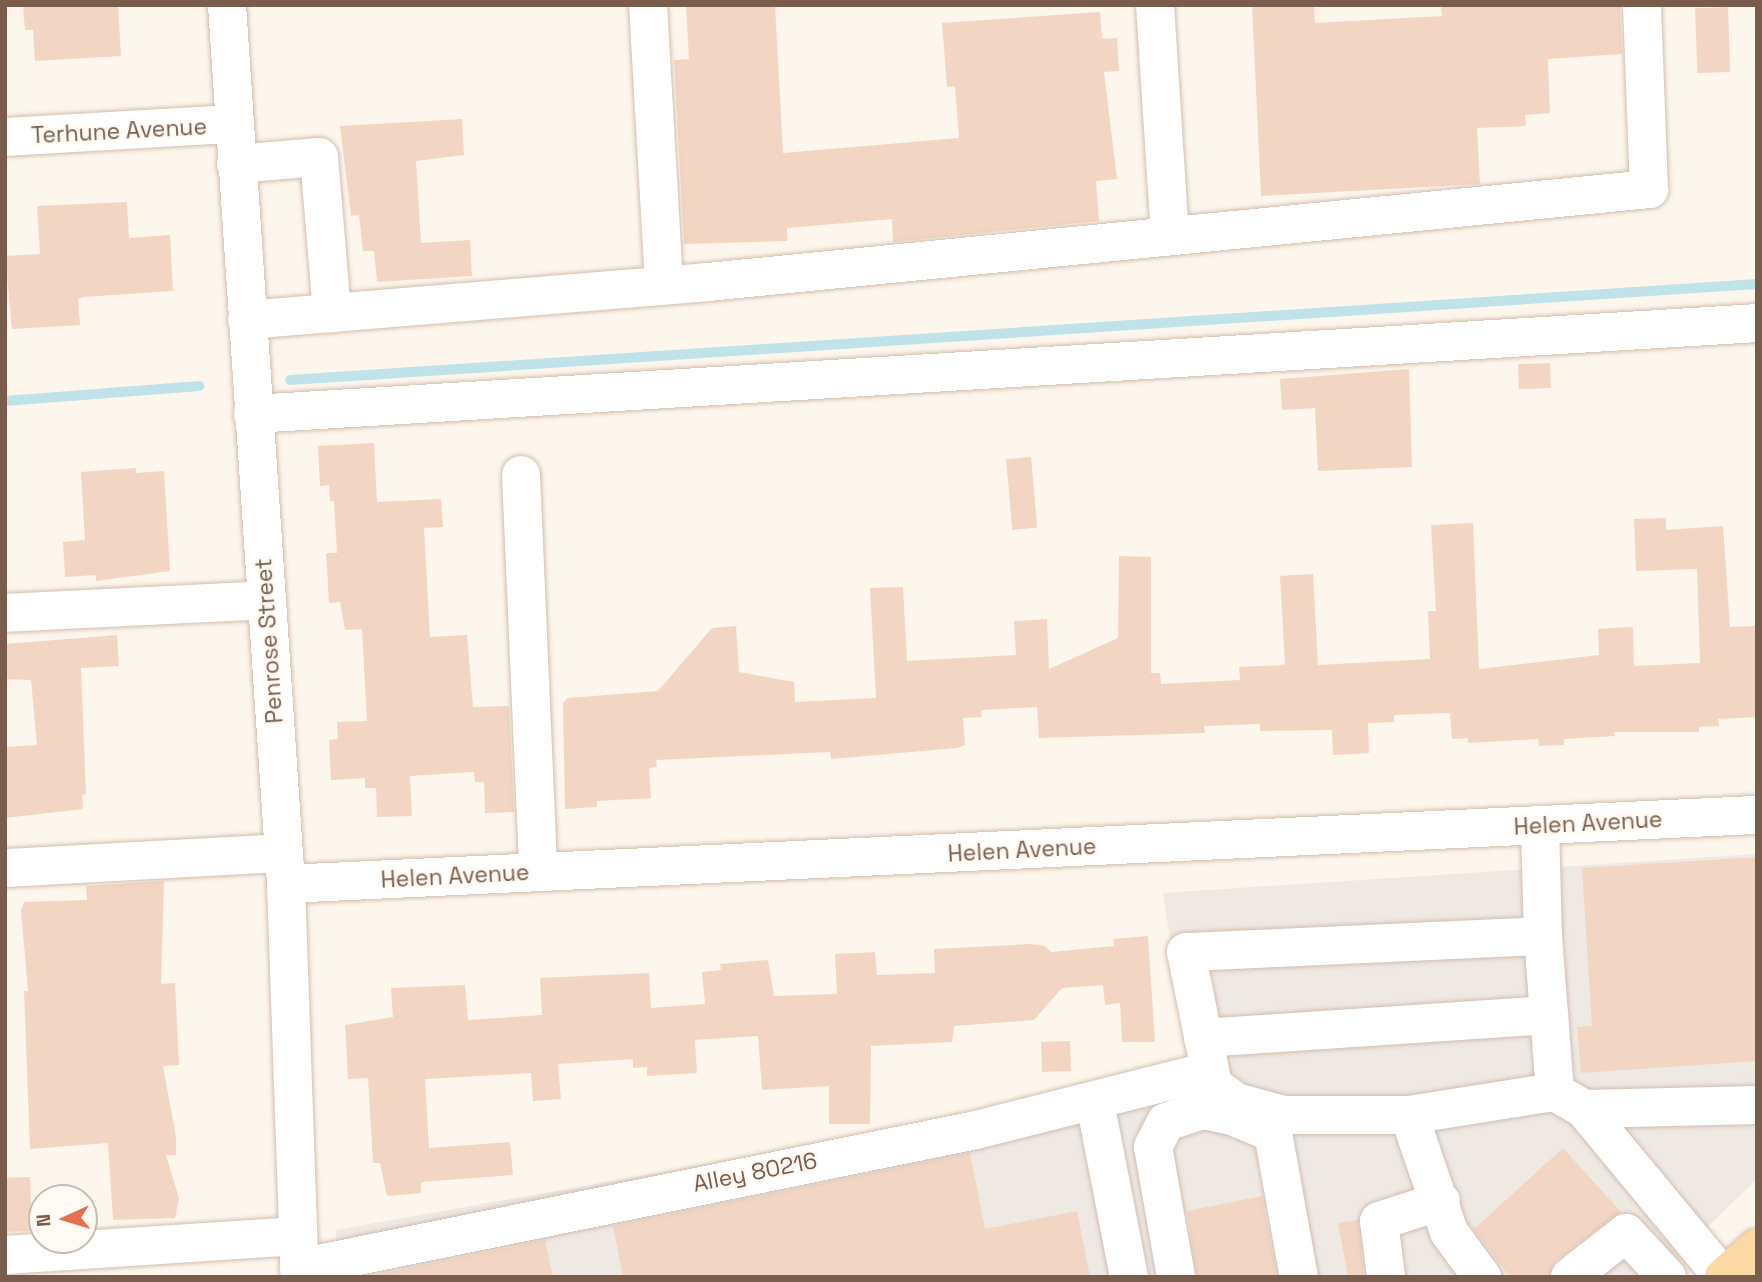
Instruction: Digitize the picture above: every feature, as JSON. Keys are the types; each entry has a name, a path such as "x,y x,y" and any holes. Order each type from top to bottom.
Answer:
{"main road":[{"path":"1724,1277 1757,1248"}],"street":[{"name":"Penrose Street","path":"227,5 285,869 299,1260"},
{"path":"648,5 664,285"},
{"path":"1155,5 1170,236"},
{"path":"247,320 664,285 1648,189 1642,5"},
{"name":"Terhune Avenue","path":"5,137 233,124"},
{"path":"236,164 319,157 332,313"},
{"path":"254,414 1757,323"},
{"path":"521,475 537,872"},
{"path":"5,613 267,600"},
{"name":"Helen Avenue","path":"5,868 537,872 1757,815"},
{"path":"1540,825 1543,936 1549,1015 1569,1100 1724,1277"},
{"path":"1543,936 1186,952 1202,1074 1236,1102 1272,1122 1409,1115 1569,1100 1757,1105"},
{"path":"1176,1277 1153,1147 1166,1122 1202,1074 1549,1015"},
{"name":"Alley 80216","path":"5,1255 299,1260 1095,1102 1202,1074"},
{"path":"1095,1102 1129,1277"},
{"path":"1409,1115 1441,1201 1449,1232 1482,1277"},
{"path":"1272,1122 1299,1277"},
{"path":"1386,1277 1379,1221 1441,1201"},
{"path":"1570,1277 1626,1233 1667,1277"}],"shaded area":[{"path":"1757,854 1757,1179 1656,1277 338,1277 336,1230 1191,1078 1163,893"}],"building":[{"path":"23,5 118,5 121,56 35,61 33,30 25,30"},
{"path":"686,5 775,5 783,153 959,138 955,86 947,87 942,23 1100,12 1102,39 1117,38 1119,71 1104,72 1117,179 1096,181 1099,221 893,242 892,219 787,228 787,241 684,244 674,60 689,59"},
{"path":"1252,5 1314,5 1315,23 1442,16 1441,5 1620,5 1622,54 1548,59 1550,113 1525,115 1526,126 1477,128 1480,184 1261,196"},
{"path":"1728,7 1730,72 1697,73 1695,8"},
{"path":"462,119 464,155 416,161 421,243 470,240 472,276 377,282 374,251 363,251 359,215 351,216 340,126"},
{"path":"127,202 129,238 170,235 173,291 83,297 78,299 80,325 12,329 5,256 40,254 37,206"},
{"path":"1550,363 1551,388 1519,389 1518,364"},
{"path":"1409,369 1412,467 1318,471 1315,408 1282,410 1280,379"},
{"path":"374,443 377,502 441,499 443,527 424,528 430,637 467,635 473,707 509,706 514,812 485,813 484,782 475,782 474,772 410,776 412,816 377,817 376,788 365,788 365,778 331,780 329,740 338,739 337,722 367,721 362,629 345,630 340,602 329,603 326,553 337,553 334,501 330,501 329,485 320,486 318,446"},
{"path":"1031,457 1037,528 1012,530 1006,459"},
{"path":"136,468 136,473 164,471 170,571 96,581 96,575 65,577 63,542 85,540 81,472"},
{"path":"1666,518 1666,530 1723,526 1730,627 1757,626 1757,717 1718,719 1719,726 1699,727 1699,732 1614,732 1615,736 1564,739 1564,745 1539,746 1538,739 1468,743 1468,738 1452,739 1450,713 1394,715 1394,722 1368,723 1369,753 1333,755 1332,730 1260,731 1260,724 1204,726 1205,733 1039,738 1037,707 981,710 982,717 963,718 965,745 957,748 831,759 830,752 656,760 657,767 649,768 651,798 597,801 597,807 565,809 563,703 568,698 658,691 712,628 736,626 739,672 794,682 795,702 876,698 870,588 903,587 907,661 1016,655 1014,621 1047,619 1049,669 1118,638 1119,556 1151,557 1151,673 1160,673 1161,684 1240,680 1239,667 1285,665 1280,576 1313,574 1318,665 1430,659 1428,611 1436,611 1431,525 1473,523 1479,669 1599,655 1598,629 1628,627 1633,628 1634,666 1700,663 1697,569 1636,571 1634,519"},
{"path":"117,635 119,666 81,668 86,794 82,795 83,809 5,818 5,747 37,745 31,680 5,679 5,644"},
{"path":"1757,857 1757,1061 1581,1073 1577,1027 1592,1026 1582,868"},
{"path":"164,881 161,984 175,983 179,1065 163,1066 176,1137 176,1155 166,1155 179,1198 175,1218 113,1220 108,1143 30,1149 24,991 28,991 21,910 24,902 87,900 86,886"},
{"path":"1148,936 1155,1042 1122,1042 1120,1003 1105,1005 1103,985 1062,988 1034,1020 954,1026 952,1042 871,1046 870,1124 829,1124 829,1086 762,1090 758,1036 695,1040 697,1073 647,1076 647,1067 633,1068 633,1059 558,1064 561,1099 533,1101 531,1073 425,1079 429,1148 510,1142 513,1175 421,1182 421,1193 387,1196 380,1163 373,1163 368,1078 348,1079 345,1025 393,1017 391,988 465,985 468,1020 542,1015 540,978 649,973 651,1008 705,1004 702,972 721,970 720,964 768,960 774,996 837,994 835,954 875,952 877,975 935,973 934,949 1030,944 1045,946 1051,952 1114,946 1113,939"},
{"path":"1070,1041 1071,1071 1042,1072 1041,1042"},
{"path":"1563,1148 1621,1212 1556,1260 1549,1277 1510,1277 1474,1229"},
{"path":"970,1153 985,1229 1077,1211 1090,1277 623,1277 613,1226"},
{"path":"30,1177 28,1231 7,1232 5,1178"},
{"path":"1262,1196 1277,1277 1197,1277 1187,1211"},
{"path":"1358,1220 1364,1277 1348,1277 1338,1223"},
{"path":"545,1240 553,1277 366,1277"}],"waterway":[{"path":"290,380 1757,284"},
{"path":"5,401 199,386"}]}
